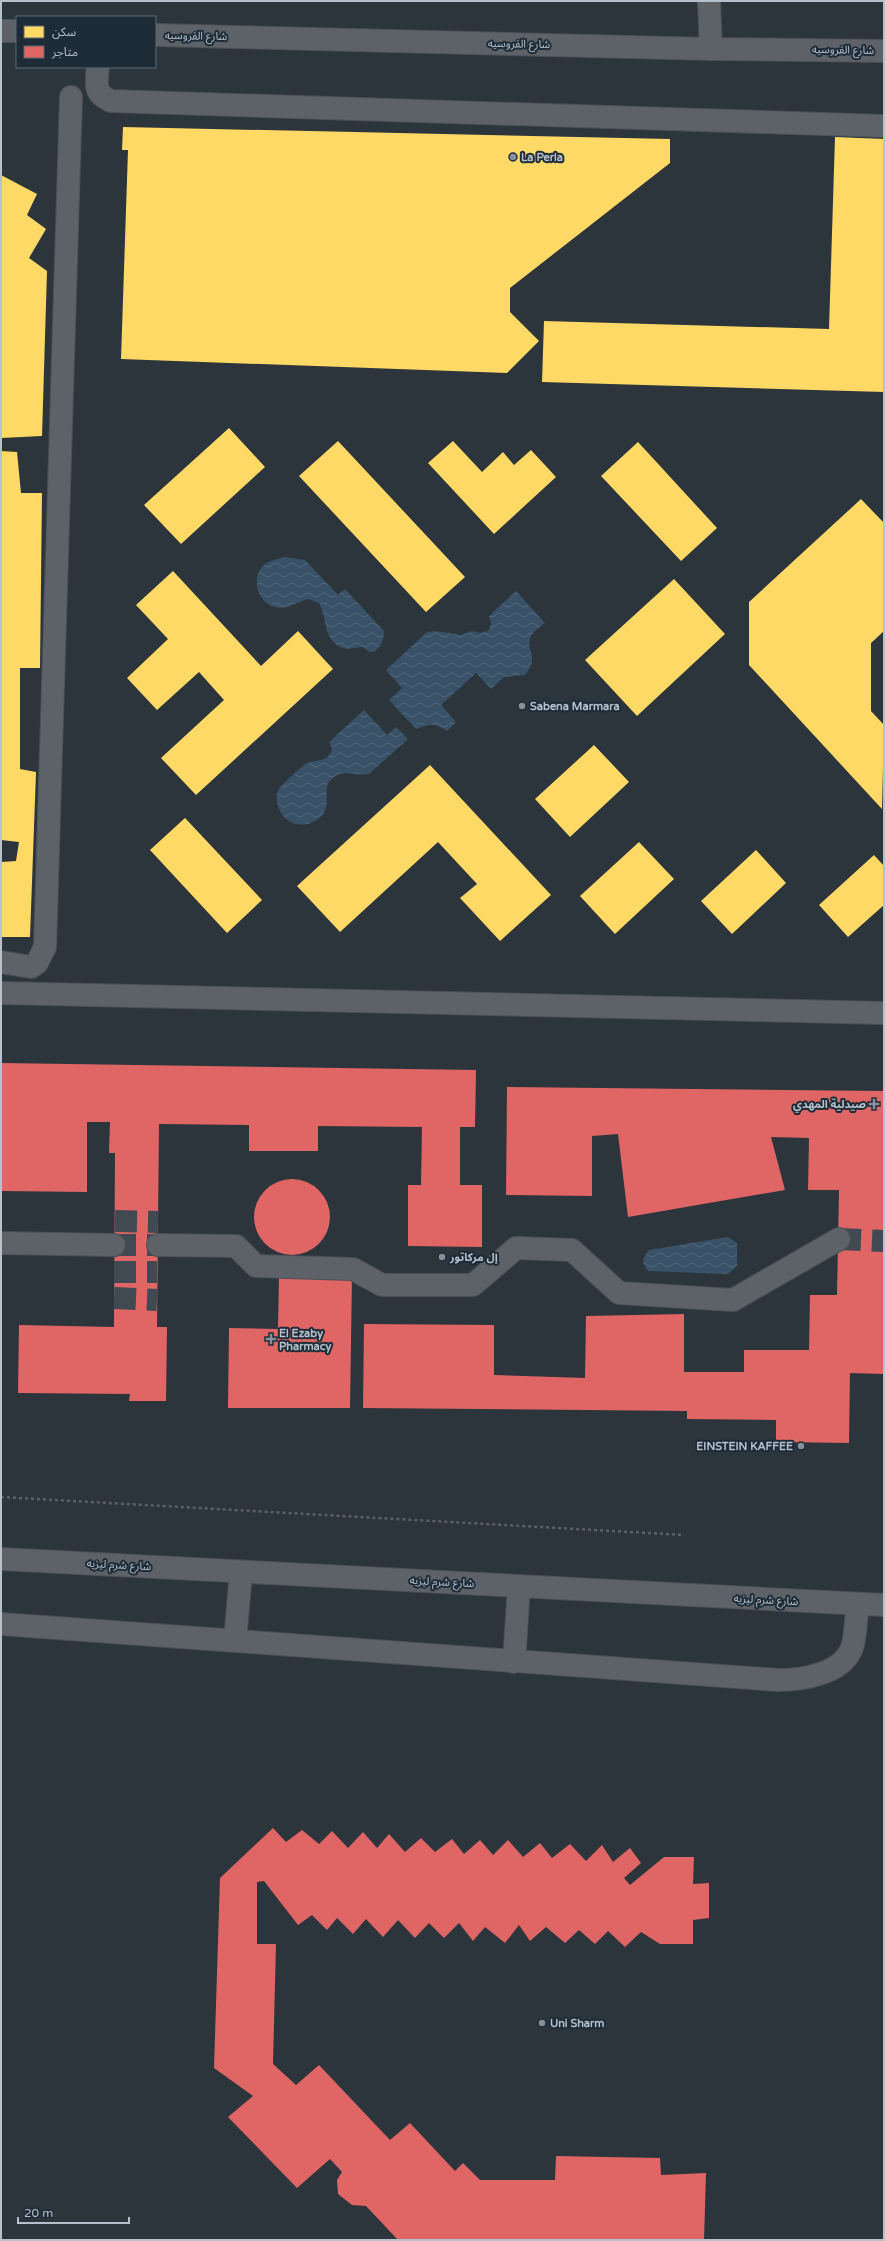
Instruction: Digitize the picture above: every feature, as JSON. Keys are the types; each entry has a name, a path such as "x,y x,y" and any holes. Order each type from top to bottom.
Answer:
{"street":[{"path":"709,1 711,49"},
{"path":"1,31 16,31"},
{"name":"شارع الفروسيه","path":"156,35 711,49 884,51"},
{"path":"98,68 97,91 102,97 111,101 884,126"},
{"path":"1,962 31,967 37,963 45,947 71,97"},
{"path":"1,992 884,1013"},
{"path":"158,1245 236,1246 256,1266 353,1269 382,1285 473,1285 516,1248 572,1250 619,1293 733,1300 839,1239"},
{"path":"1,1243 114,1245"},
{"name":"شارع شرم ليزيه","path":"1,1559 884,1605"},
{"path":"235,1641 241,1572"},
{"path":"514,1662 519,1586"},
{"path":"1,1624 514,1662 778,1680 802,1680 831,1670 845,1659 853,1646 858,1604"}],"path":[{"path":"1,1497 684,1535"}],"water":[{"path":"285,557 305,560 338,595 345,589 384,631 383,640 374,652 369,652 363,647 347,649 333,642 327,630 319,603 308,599 288,607 279,608 269,605 264,601 258,590 257,578 259,572 262,567 272,560"},
{"path":"516,591 545,623 536,630 529,641 532,663 525,675 504,677 491,689 476,673 441,705 456,722 447,731 432,725 416,729 389,700 402,688 386,670 427,632 435,631 461,635 472,631 480,633 488,631 491,624 489,616"},
{"path":"364,710 387,735 396,727 408,739 369,774 360,775 347,773 338,775 330,780 327,787 326,808 324,813 316,821 299,824 294,823 284,817 279,810 277,799 279,789 288,779 306,764 326,758 332,749 329,742"},
{"path":"728,1237 737,1243 737,1266 728,1274 648,1271 643,1263 643,1260 649,1250"}],"building: سكن":[{"path":"123,127 670,139 670,163 510,288 510,312 539,341 507,373 121,359 128,150 122,150"},
{"path":"835,137 884,139 884,392 542,382 544,321 829,329"},
{"path":"1,175 37,194 27,215 46,229 29,258 47,271 42,436 1,438"},
{"path":"229,428 265,467 181,544 144,505"},
{"path":"338,441 465,577 426,612 299,476"},
{"path":"453,441 482,472 503,452 514,465 531,450 556,477 494,534 428,463"},
{"path":"638,442 717,528 681,561 601,476"},
{"path":"1,451 17,452 21,493 42,493 40,668 20,668 20,769 36,772 30,937 1,937 1,862 16,861 19,842 1,840"},
{"path":"861,499 884,523 884,631 871,643 871,711 884,725 882,809 749,665 749,602"},
{"path":"173,571 261,666 298,631 333,669 196,795 161,758 224,700 199,672 157,710 127,678 168,639 136,605"},
{"path":"674,579 725,634 637,716 585,660"},
{"path":"594,745 629,782 570,837 535,799"},
{"path":"430,765 551,895 500,941 460,898 477,884 438,842 340,932 297,886"},
{"path":"185,818 262,900 227,933 150,850"},
{"path":"639,842 674,879 615,934 580,896"},
{"path":"756,850 786,883 732,934 701,901"},
{"path":"874,855 884,866 884,905 848,937 819,905"}],"building: متاجر":[{"path":"1,1063 476,1070 475,1127 460,1127 460,1185 482,1185 482,1247 408,1246 408,1185 421,1185 422,1127 318,1126 318,1151 249,1151 249,1125 159,1124 157,1327 167,1327 166,1401 129,1401 130,1394 18,1393 19,1325 114,1327 115,1153 109,1153 110,1122 87,1122 87,1192 1,1191"},
{"path":"507,1087 884,1091 884,1374 850,1373 849,1443 776,1442 776,1420 687,1419 687,1411 363,1408 364,1324 494,1325 494,1375 585,1378 586,1316 684,1314 684,1372 744,1372 744,1350 809,1350 810,1295 837,1295 839,1190 808,1190 809,1138 771,1137 785,1190 628,1217 618,1134 592,1136 592,1196 506,1195"},
{"path":"285,1179 299,1179 313,1185 324,1196 330,1210 330,1224 327,1232 319,1244 313,1249 299,1255 285,1255 271,1249 260,1238 254,1224 254,1210 260,1196 271,1185"},
{"path":"279,1275 352,1275 350,1408 228,1408 229,1328 278,1329"},
{"path":"273,1828 286,1842 302,1830 319,1844 332,1831 348,1848 363,1832 377,1848 389,1834 405,1852 421,1838 435,1852 452,1839 464,1854 480,1840 493,1855 508,1840 523,1857 540,1843 552,1858 570,1844 586,1861 602,1845 613,1862 630,1848 641,1863 624,1878 630,1885 664,1857 694,1857 693,1884 709,1883 709,1918 693,1920 693,1944 660,1944 641,1932 625,1947 608,1931 595,1944 579,1930 565,1943 546,1927 530,1941 519,1925 505,1943 485,1927 473,1941 459,1923 444,1938 429,1923 415,1938 398,1920 383,1937 366,1919 353,1934 337,1918 327,1930 312,1915 298,1925 264,1881 257,1882 257,1944 276,1944 273,2064 296,2085 319,2065 390,2140 410,2123 455,2171 463,2163 480,2180 555,2180 556,2156 660,2158 661,2175 706,2173 704,2240 398,2240 366,2206 352,2205 338,2194 337,2180 342,2172 330,2159 297,2188 228,2117 253,2096 214,2068 220,1878"}],"tunnel":[{"path":"115,1221 158,1222"},
{"path":"839,1239 884,1241"},
{"path":"114,1245 158,1245"},
{"path":"114,1272 157,1272"},
{"path":"114,1298 157,1300"}],"place":[{"name":"La Perla","path":"513,157"},
{"name":"Sabena Marmara","path":"522,706"},
{"name":"صيدلية المهدي","path":"874,1104"},
{"name":"إل مركاتور","path":"442,1257"},
{"name":"El Ezaby Pharmacy","path":"271,1339"},
{"name":"EINSTEIN KAFFEE","path":"801,1446"},
{"name":"Uni Sharm","path":"542,2023"}]}
